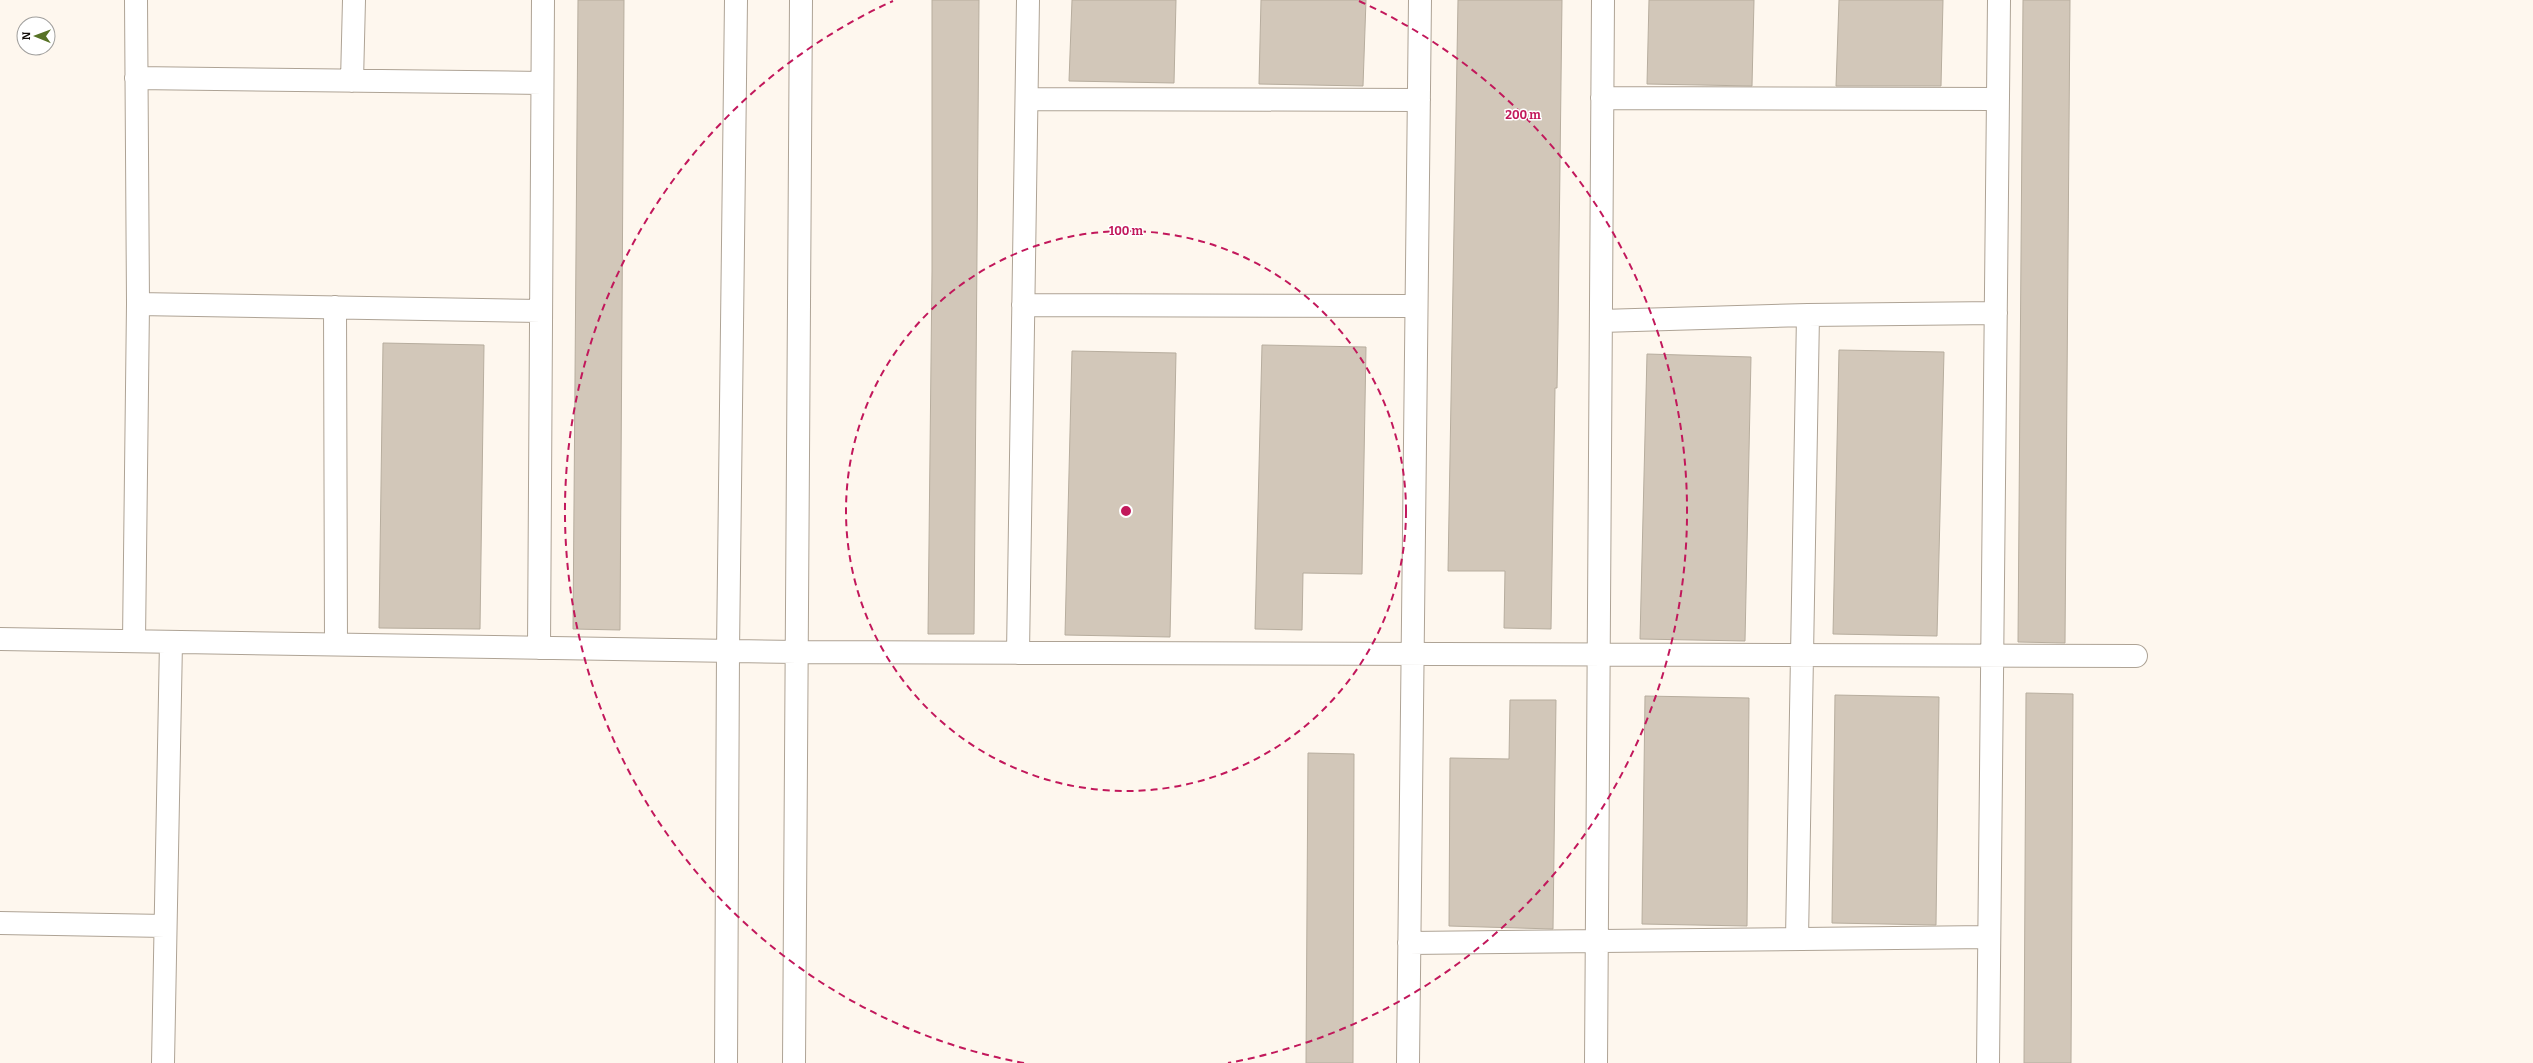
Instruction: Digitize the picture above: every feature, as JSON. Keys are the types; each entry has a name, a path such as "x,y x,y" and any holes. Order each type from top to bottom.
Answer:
{"street":[{"path":"134,641 138,304 136,0"},
{"path":"352,81 354,0"},
{"path":"539,648 543,0"},
{"path":"726,1063 728,651 736,0"},
{"path":"794,1063 801,0"},
{"path":"1018,653 1028,0"},
{"path":"1408,1063 1420,0"},
{"path":"1596,1063 1603,0"},
{"path":"1988,1063 1999,0"},
{"path":"136,78 542,83"},
{"path":"1602,98 1998,99"},
{"path":"1027,99 1419,100"},
{"path":"138,304 541,311"},
{"path":"1023,305 1416,306"},
{"path":"335,307 336,644"},
{"path":"1601,321 1808,315 1996,312"},
{"path":"1797,940 1808,315"},
{"path":"0,639 797,652 2136,656"},
{"path":"163,1063 170,642"},
{"path":"0,923 165,926"},
{"path":"1409,943 1989,938"}],"building":[{"path":"578,0 624,0 620,630 573,629"},
{"path":"932,0 979,0 974,634 928,634 932,271"},
{"path":"1072,0 1176,0 1174,83 1069,81"},
{"path":"1261,0 1366,0 1363,86 1259,84"},
{"path":"1458,0 1562,0 1558,331 1557,388 1555,388 1551,629 1504,628 1505,571 1448,571"},
{"path":"1649,0 1754,0 1752,86 1647,84"},
{"path":"1839,0 1943,0 1941,86 1836,86"},
{"path":"2023,0 2070,0 2065,643 2018,642"},
{"path":"383,343 484,345 480,629 379,628"},
{"path":"1262,345 1366,347 1362,574 1303,573 1302,630 1255,629"},
{"path":"1839,350 1944,352 1937,636 1833,634"},
{"path":"1072,351 1176,353 1170,637 1065,635"},
{"path":"1647,354 1751,357 1745,641 1640,639"},
{"path":"2026,693 2073,694 2071,1063 2024,1063"},
{"path":"1835,695 1939,697 1936,925 1832,923"},
{"path":"1645,696 1749,698 1747,926 1642,924"},
{"path":"1510,700 1556,700 1553,929 1449,926 1450,758 1509,759"},
{"path":"1308,753 1354,754 1353,1063 1306,1063"}]}
